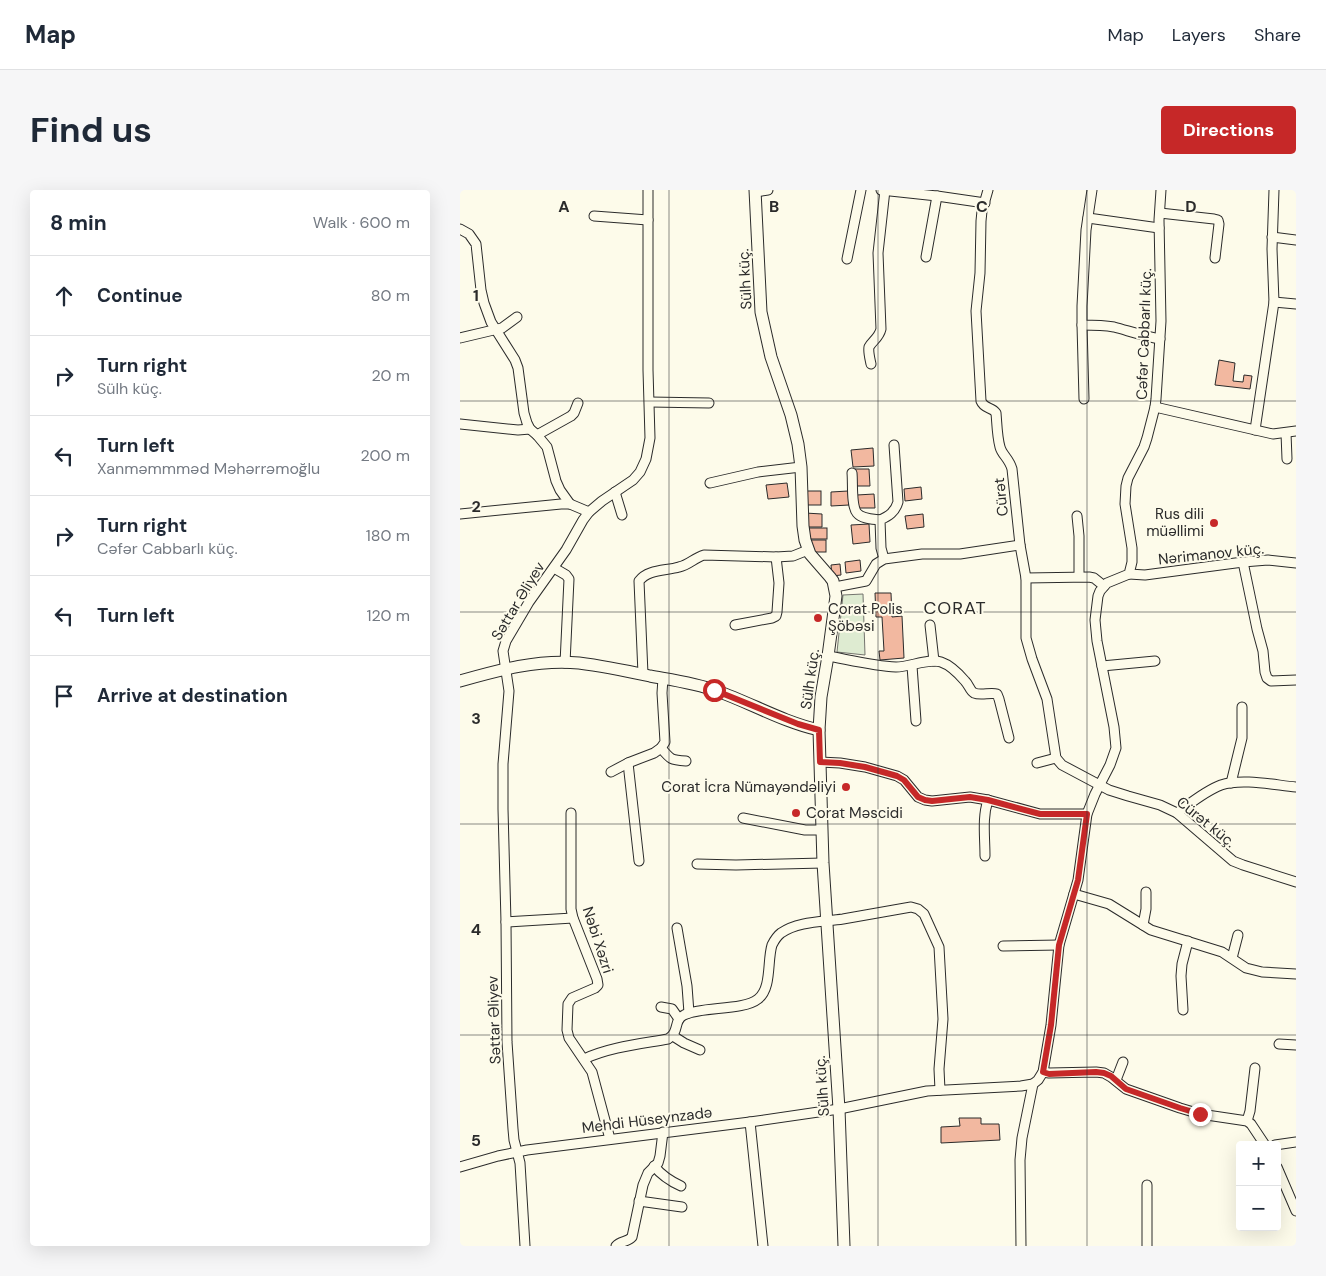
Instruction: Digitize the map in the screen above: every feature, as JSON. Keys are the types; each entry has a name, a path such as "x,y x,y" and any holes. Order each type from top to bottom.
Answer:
{"street":[{"name":"Səttar Əliyev","path":"525,1246 522,1180 513,1128 507,1042 503,809 509,691 503,651 506,641 530,602 589,512 602,500 633,480 640,472 646,459 650,438 648,190"},
{"path":"755,191 768,190"},
{"path":"846,259 861,190"},
{"path":"881,190 985,203"},
{"path":"871,364 870,345 881,333 882,324 878,253 885,190"},
{"name":"Cürət","path":"988,190 981,222 980,273 976,311 980,384 983,405 993,409 996,413 1000,447 1011,463 1020,544 1026,578 1026,638 1047,699 1056,758"},
{"path":"1084,399 1082,306 1086,230 1092,190"},
{"name":"Cəfər Cabbarlı küç.","path":"1129,574 1132,562 1132,548 1125,504 1126,486 1128,478 1144,447 1155,407 1161,307 1159,228 1161,190"},
{"path":"1256,430 1274,302 1272,237 1274,190"},
{"name":"Sülh küç.","path":"755,191 763,323 771,357 794,424 801,467 805,540 808,550 830,576 835,587 836,604 821,697 819,730 821,830 839,1109 844,1246"},
{"path":"926,257 937,196"},
{"path":"1160,213 1218,220 1216,258"},
{"path":"594,216 648,220"},
{"path":"1088,218 1159,228"},
{"path":"460,229 469,234 476,244 484,303 492,322 518,368 527,423 547,447 556,481 570,504"},
{"path":"1272,237 1296,240"},
{"path":"1274,302 1296,304"},
{"path":"460,338 497,330 506,326 517,317"},
{"path":"1082,325 1112,327 1141,336 1160,339"},
{"path":"650,402 709,403"},
{"path":"460,424 534,432 572,416 578,403"},
{"path":"1155,407 1273,434 1291,432 1287,459"},
{"path":"852,473 854,507 858,514 866,518 880,520 889,516 898,502 894,446"},
{"path":"710,483 758,472 801,467"},
{"path":"615,492 622,515"},
{"path":"460,514 570,504 589,512"},
{"path":"1076,516 1079,536 1079,576"},
{"path":"880,520 884,559"},
{"path":"835,587 866,581 876,564 884,559 922,554 960,554 1020,544"},
{"path":"643,674 639,580 642,576 680,567 695,557 704,555 776,557 793,556 808,550"},
{"path":"735,625 776,616 778,612 778,583 776,557"},
{"name":"Nərimanov küç.","path":"1129,574 1145,575 1268,560 1296,563"},
{"path":"1243,562 1263,651 1267,678 1272,681 1296,680"},
{"path":"554,568 569,579 565,663"},
{"path":"1021,1246 1020,1160 1022,1138 1033,1084 1043,1072 1051,1025 1059,945 1080,870 1087,814 1116,748 1114,727 1097,641 1095,620 1098,596 1107,583 1129,574"},
{"path":"1026,578 1089,577 1094,578 1104,586"},
{"path":"930,625 934,661"},
{"path":"828,656 898,667 934,661 942,662 965,680 972,692 977,694 997,694 1009,738"},
{"path":"1102,666 1155,660"},
{"path":"460,681 531,664 565,663 589,665 643,674 714,690 798,724 819,730"},
{"path":"912,666 916,721"},
{"path":"611,772 654,753 665,742 663,678"},
{"path":"1231,783 1242,738 1242,707"},
{"path":"661,748 674,760 686,761"},
{"path":"1037,763 1056,758 1062,765 1099,785"},
{"path":"820,762 858,765 897,776 904,780 918,797 925,800 970,797 1040,814 1087,814"},
{"path":"628,763 640,861"},
{"path":"1177,813 1212,790 1231,783 1296,787"},
{"name":"Cürət küç.","path":"1099,785 1160,805 1177,813 1233,861 1243,866 1296,882"},
{"path":"986,856 984,823 988,800"},
{"name":"Nəbi Xəzri","path":"571,813 572,918 598,984 595,988 572,998 568,1004 567,1030 569,1038 592,1072 610,1138"},
{"path":"743,818 805,830 821,830"},
{"path":"697,864 736,866 823,863"},
{"path":"1143,925 1146,909 1146,892"},
{"path":"1074,894 1109,904 1143,925 1161,933 1222,952 1246,968 1262,972 1296,974"},
{"path":"584,1059 598,1052 673,1036 683,1015 744,1005 756,1001 762,996 765,988 772,946 776,938 793,927 911,907 918,909 924,914 939,947 943,1019 939,1069 940,1090"},
{"path":"506,922 572,918"},
{"path":"678,928 687,986 689,1014"},
{"path":"1232,958 1238,935"},
{"path":"1183,1010 1181,976 1188,941"},
{"path":"1003,946 1059,945"},
{"path":"661,1007 672,1010 680,1019"},
{"path":"673,1036 700,1050"},
{"path":"1279,1044 1296,1045"},
{"path":"1116,1080 1122,1062"},
{"path":"1247,1121 1250,1110 1254,1068"},
{"path":"1043,1072 1058,1074 1104,1073 1126,1089 1180,1108 1200,1114 1247,1121 1262,1141"},
{"name":"Mehdi Hüseynzadə","path":"460,1167 517,1151 750,1122 839,1109 940,1090 1033,1084"},
{"path":"750,1122 763,1246"},
{"path":"616,1246 632,1237 645,1178 658,1163 663,1132"},
{"path":"1281,1144 1296,1142"},
{"path":"654,1166 660,1174 681,1186"},
{"path":"1281,1176 1296,1211"},
{"path":"1147,1185 1148,1246"},
{"path":"639,1202 682,1206"}],"green space":[{"path":"863,594 865,655 837,652 843,595"}],"building":[{"path":"1219,360 1235,363 1233,381 1243,382 1244,375 1252,376 1250,389 1215,385"},
{"path":"873,448 874,466 853,467 851,450"},
{"path":"855,469 869,469 870,486 856,486"},
{"path":"787,483 789,497 768,499 766,485"},
{"path":"921,487 922,499 905,501 904,489"},
{"path":"804,491 821,491 821,505 804,505"},
{"path":"848,491 849,505 831,506 831,492"},
{"path":"874,494 875,508 857,508 857,495"},
{"path":"805,513 822,514 822,527 805,527"},
{"path":"923,514 924,527 907,529 905,516"},
{"path":"869,524 870,542 853,544 851,525"},
{"path":"808,528 827,528 827,539 808,539"},
{"path":"811,540 826,540 826,552 811,552"},
{"path":"860,560 861,571 846,573 845,562"},
{"path":"840,564 841,575 832,576 831,565"},
{"path":"875,593 891,593 892,617 902,616 904,658 880,660 879,651 884,651 882,617 876,617"},
{"path":"959,1118 981,1118 981,1124 999,1124 1000,1140 941,1143 941,1127 960,1126"}],"place":[{"name":"Rus dili müəllimi","path":"1214,523"},
{"name":"Corat Polis Şöbəsi","path":"818,618"},
{"name":"Corat İcra Nümayəndəliyi","path":"846,787"},
{"name":"Corat Məscidi","path":"796,813"}],"district":[{"name":"CORAT","path":"955,608"}],"route":[{"path":"714,690 798,724 819,730 820,762 865,767 897,776 904,780 918,797 925,800 970,797 1040,814 1087,814 1078,880 1059,945 1051,1025 1043,1072 1049,1074 1104,1073 1111,1076 1126,1089 1200,1114"}]}
